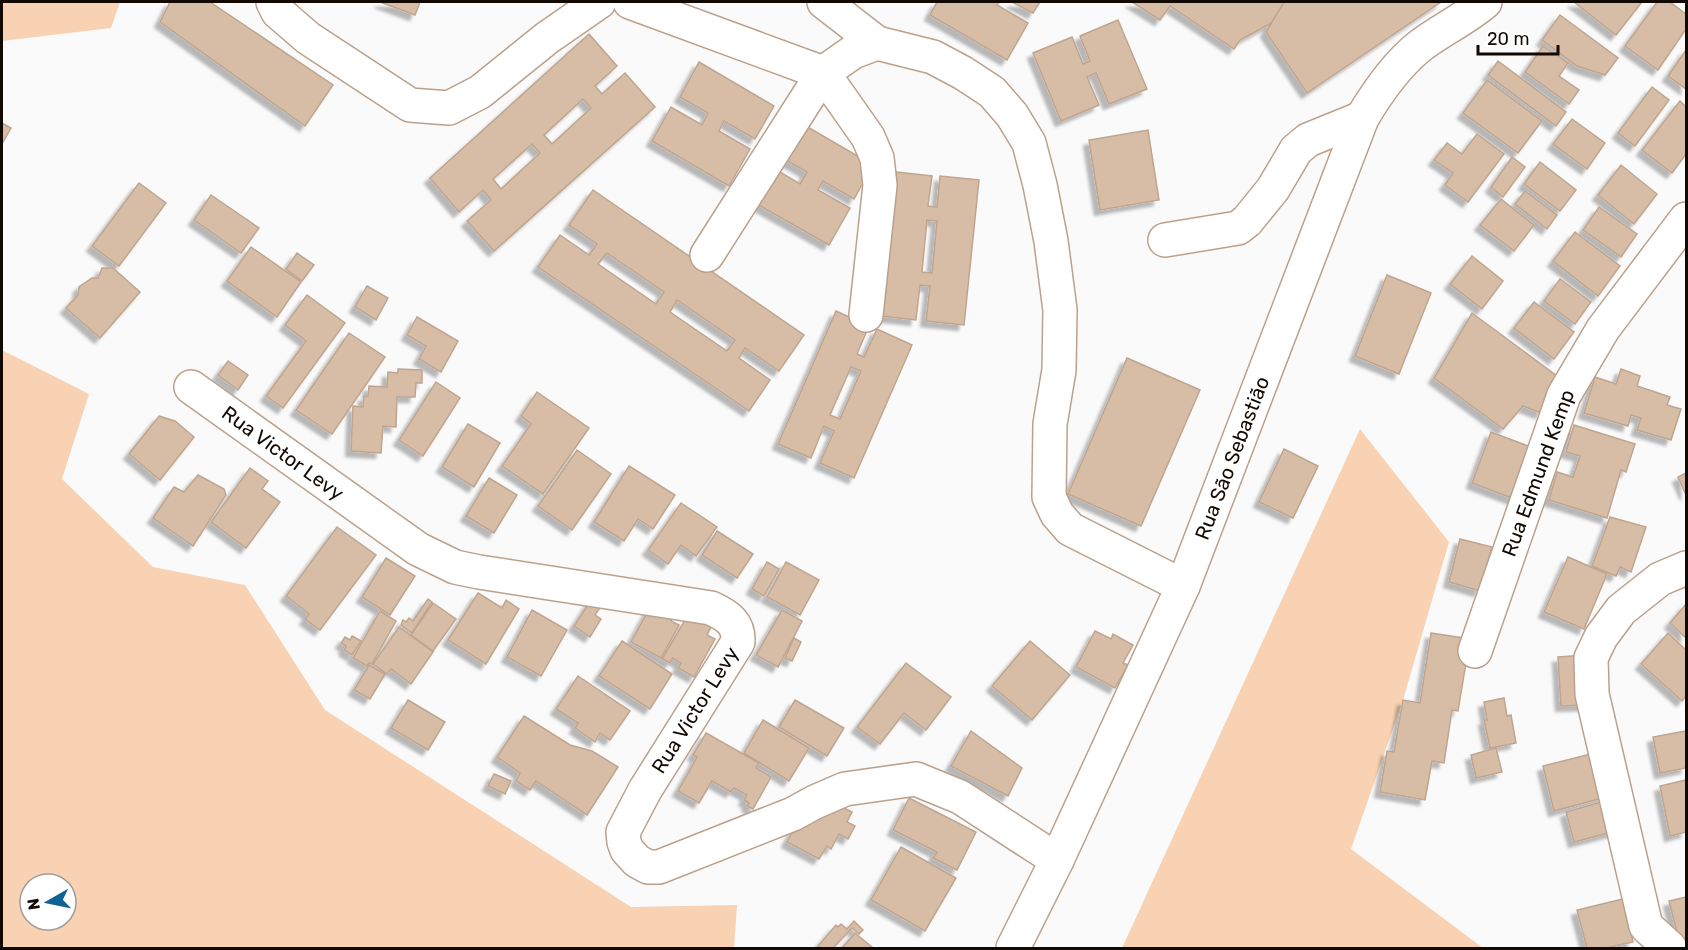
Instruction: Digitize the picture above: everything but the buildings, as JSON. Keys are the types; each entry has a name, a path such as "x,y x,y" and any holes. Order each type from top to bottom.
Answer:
{"street":[{"path":"273,2 278,12 308,38 410,105 449,108 480,92 548,38 600,2"},
{"path":"630,2 823,73 867,137 877,158 880,185 866,315"},
{"path":"824,2 877,43 933,57 963,73 992,93 1012,115 1029,142 1052,241 1060,310 1059,370 1050,424 1049,497 1057,514 1070,529 1183,586"},
{"name":"Rua São Sebastião","path":"1013,948 1057,860 1183,586 1362,118 1378,90 1419,46 1472,14 1485,2"},
{"path":"706,255 823,73 853,52 877,43"},
{"path":"1165,240 1238,228 1247,222 1273,189 1296,150 1308,140 1362,118"},
{"name":"Rua Edmund Kemp","path":"1475,651 1564,395 1603,329 1686,219"},
{"name":"Rua Victor Levy","path":"191,387 418,549 455,567 711,608 724,614 735,623 739,632 738,642 645,790 623,832 627,850 637,861 648,867 664,866 792,814 844,789 916,780 960,797 1057,860"},
{"path":"1670,948 1646,926 1592,694 1591,658 1600,637 1621,610 1660,579 1686,568"}],"shaded area":[{"path":"2,2 120,2 111,28 2,41"},
{"path":"2,350 89,394 62,479 153,567 245,585 325,710 631,907 737,905 734,948 2,948"},
{"path":"1360,429 1449,542 1403,700 1351,849 1483,948 1122,948"}]}
